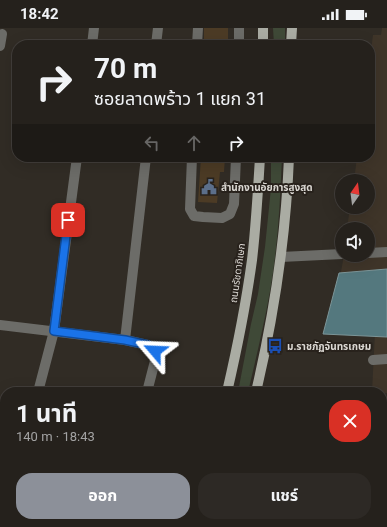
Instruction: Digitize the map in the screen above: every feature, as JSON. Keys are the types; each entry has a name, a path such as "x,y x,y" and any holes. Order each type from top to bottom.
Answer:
{"main road":[{"path":"263,40 264,28"},
{"path":"291,40 292,28"},
{"name":"ถนนรัชดาภิเษก","path":"228,387 238,342 252,261 258,203 260,162"},
{"path":"257,387 276,297 288,185 289,162"}],"street":[{"path":"93,40 94,28"},
{"path":"157,40 158,28"},
{"path":"197,40 198,28"},
{"path":"239,28 239,40"},
{"path":"0,46 2,34"},
{"path":"39,387 54,331 76,162"},
{"path":"125,340 145,162"},
{"path":"192,162 190,209 194,216 222,218 230,214 234,204 236,162"},
{"path":"375,253 387,252"},
{"path":"281,257 335,254"},
{"path":"0,325 125,340 148,345 155,351 156,358 148,387"},
{"path":"374,360 387,359"}],"shaded area":[{"path":"382,28 387,28 387,387 372,387 375,332 331,327 343,262 375,262 375,222 348,222 349,214 375,214 375,174 355,174 356,162 375,162 375,40 372,40 373,35 381,35"}],"green space":[{"path":"273,28 285,28 285,40 274,40"},
{"path":"271,162 282,162 275,258 268,304 249,387 239,387 258,294 265,247 271,188"}],"water":[{"path":"387,269 387,337 323,334 339,273"}],"building":[{"path":"204,28 228,28 228,40 204,40"},
{"name":"สำนักงานอัยการสูงสุด","path":"201,162 225,162 224,172 220,172 217,203 198,202"}],"place":[{"name":"สำนักงานอัยการสูงสุด","path":"209,187"},
{"name":"ม.ราชภัฏจันทรเกษม","path":"275,346"}],"route":[{"path":"68,220 54,331 125,340 148,345 155,351"}]}
